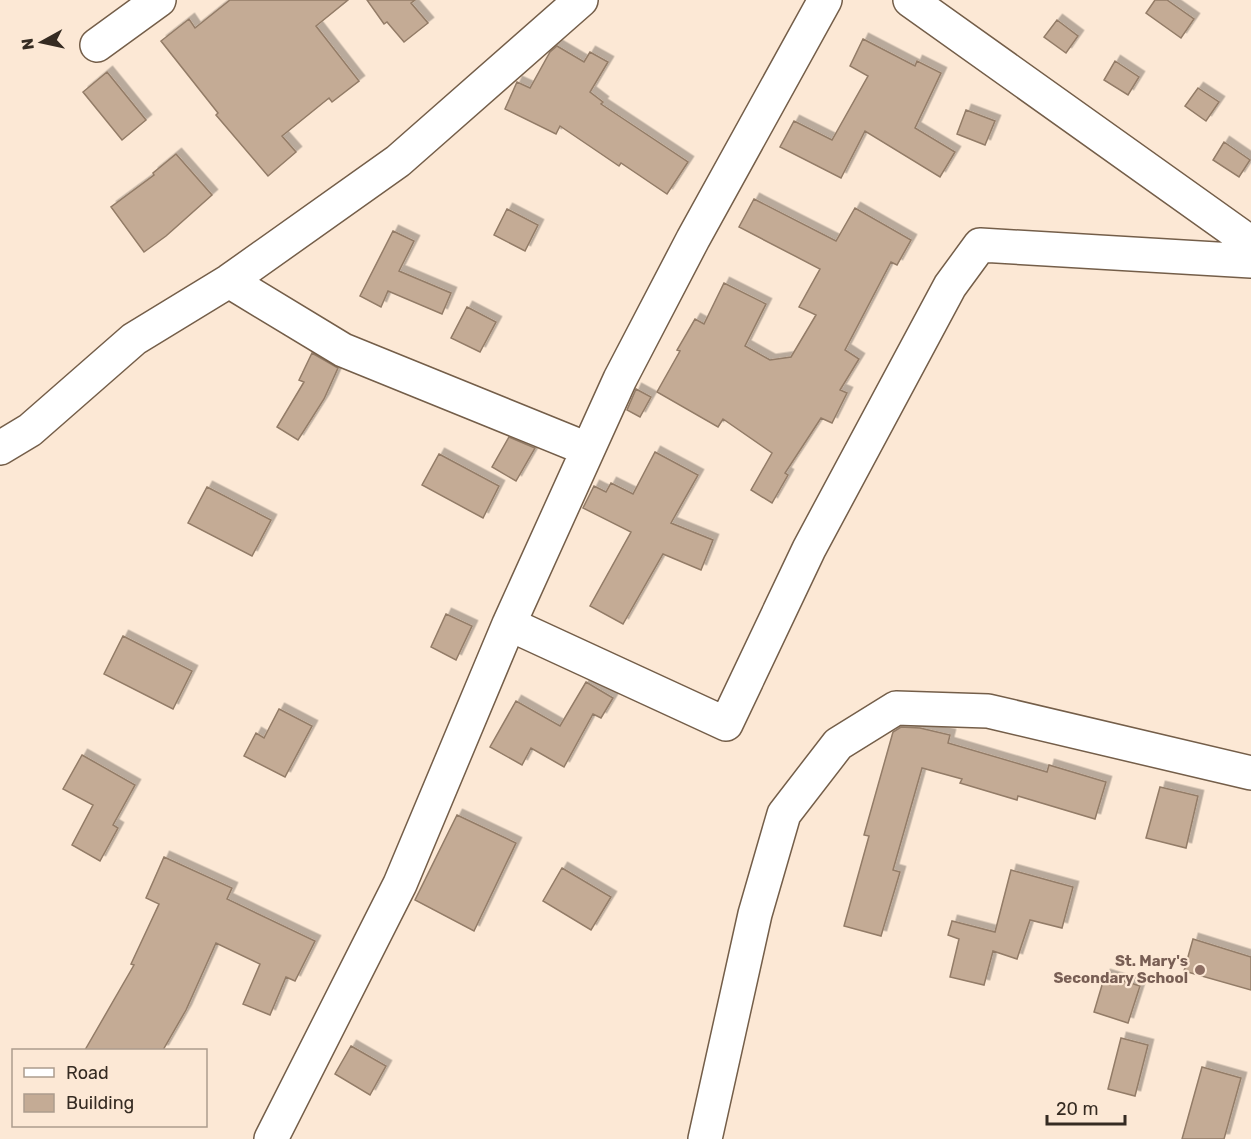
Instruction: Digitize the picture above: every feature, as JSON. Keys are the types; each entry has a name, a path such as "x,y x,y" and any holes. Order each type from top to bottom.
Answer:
{"street":[{"path":"97,45 159,0"},
{"path":"0,448 30,430 134,339 229,281 398,161 580,0"},
{"path":"271,1139 400,884 509,624 586,449 620,379 693,239 825,0"},
{"path":"926,5 1251,243"},
{"path":"509,624 726,724 809,549 950,286 980,245 1251,261"},
{"path":"229,281 343,350 586,449"},
{"path":"705,1139 755,914 784,814 838,744 896,708 988,711 1251,772"}],"building":[{"path":"230,0 348,0 316,26 359,81 332,102 329,98 282,136 296,152 268,176 216,115 218,113 161,41 189,19 195,28"},
{"path":"367,0 415,0 411,3 428,23 404,42 387,22 384,24"},
{"path":"1155,0 1167,0 1194,19 1181,38 1146,13"},
{"path":"1057,20 1078,36 1066,53 1044,37"},
{"path":"863,39 915,66 917,61 941,73 915,128 955,152 940,177 865,131 841,178 780,147 794,121 832,140 868,76 850,66"},
{"path":"557,46 584,62 590,52 608,62 590,92 603,102 601,104 688,162 667,194 621,163 619,166 560,126 556,134 505,109 517,82 530,88 550,52"},
{"path":"1115,61 1139,77 1128,95 1104,80"},
{"path":"107,72 146,120 122,140 83,92"},
{"path":"1198,88 1219,102 1206,121 1185,106"},
{"path":"966,110 995,121 985,145 957,134"},
{"path":"1224,142 1250,160 1239,177 1213,160"},
{"path":"176,154 212,195 166,236 144,252 111,207 154,175 153,173"},
{"path":"754,199 836,241 855,208 911,240 897,265 891,262 845,350 859,359 840,390 847,393 832,423 821,418 785,473 788,475 772,503 751,490 772,453 723,419 718,427 657,392 695,319 704,324 724,283 766,304 745,346 770,360 791,357 816,315 799,307 820,269 739,227"},
{"path":"507,209 538,225 525,251 494,235"},
{"path":"393,231 414,241 399,271 451,293 442,314 388,291 381,307 360,296"},
{"path":"467,307 496,322 480,352 451,338"},
{"path":"312,353 338,368 324,399 298,440 277,427 304,382 299,380"},
{"path":"636,389 651,397 640,417 627,410"},
{"path":"509,437 535,448 516,481 492,467"},
{"path":"655,452 698,475 671,523 713,540 701,570 663,554 623,624 590,606 631,532 583,508 594,486 606,492 611,483 633,494"},
{"path":"439,454 499,486 483,518 422,485"},
{"path":"207,487 271,520 252,556 188,523"},
{"path":"446,614 472,626 456,660 431,647"},
{"path":"123,636 192,671 173,709 104,674"},
{"path":"586,682 613,698 601,718 593,714 564,767 531,748 522,765 490,747 516,701 560,726"},
{"path":"279,709 312,726 285,777 244,756 256,733 264,738"},
{"path":"901,727 920,728 950,735 948,743 1047,772 1049,765 1106,782 1095,819 1018,796 1017,800 960,783 962,779 922,768 893,870 900,872 881,936 844,926 869,836 864,835 893,732"},
{"path":"82,755 135,785 113,825 118,828 100,861 72,845 93,805 63,789"},
{"path":"1160,787 1198,796 1186,848 1146,838"},
{"path":"457,815 516,843 474,931 415,900"},
{"path":"164,857 232,888 227,899 315,941 295,981 286,977 270,1015 243,1004 260,964 216,943 186,1010 164,1049 86,1049 134,965 131,964 159,904 146,898"},
{"path":"562,868 611,897 591,930 543,901"},
{"path":"1011,870 1073,887 1062,928 1030,920 1017,959 993,951 984,985 950,977 959,939 948,935 952,921 995,932"},
{"path":"1193,939 1251,957 1251,990 1184,971"},
{"path":"1105,975 1140,986 1128,1023 1094,1012"},
{"path":"1121,1038 1148,1045 1135,1096 1108,1089"},
{"path":"351,1046 386,1066 370,1095 335,1074"},
{"path":"1202,1067 1241,1078 1224,1139 1182,1139"}],"place":[{"name":"St. Mary's Secondary School","path":"1200,970"}]}
